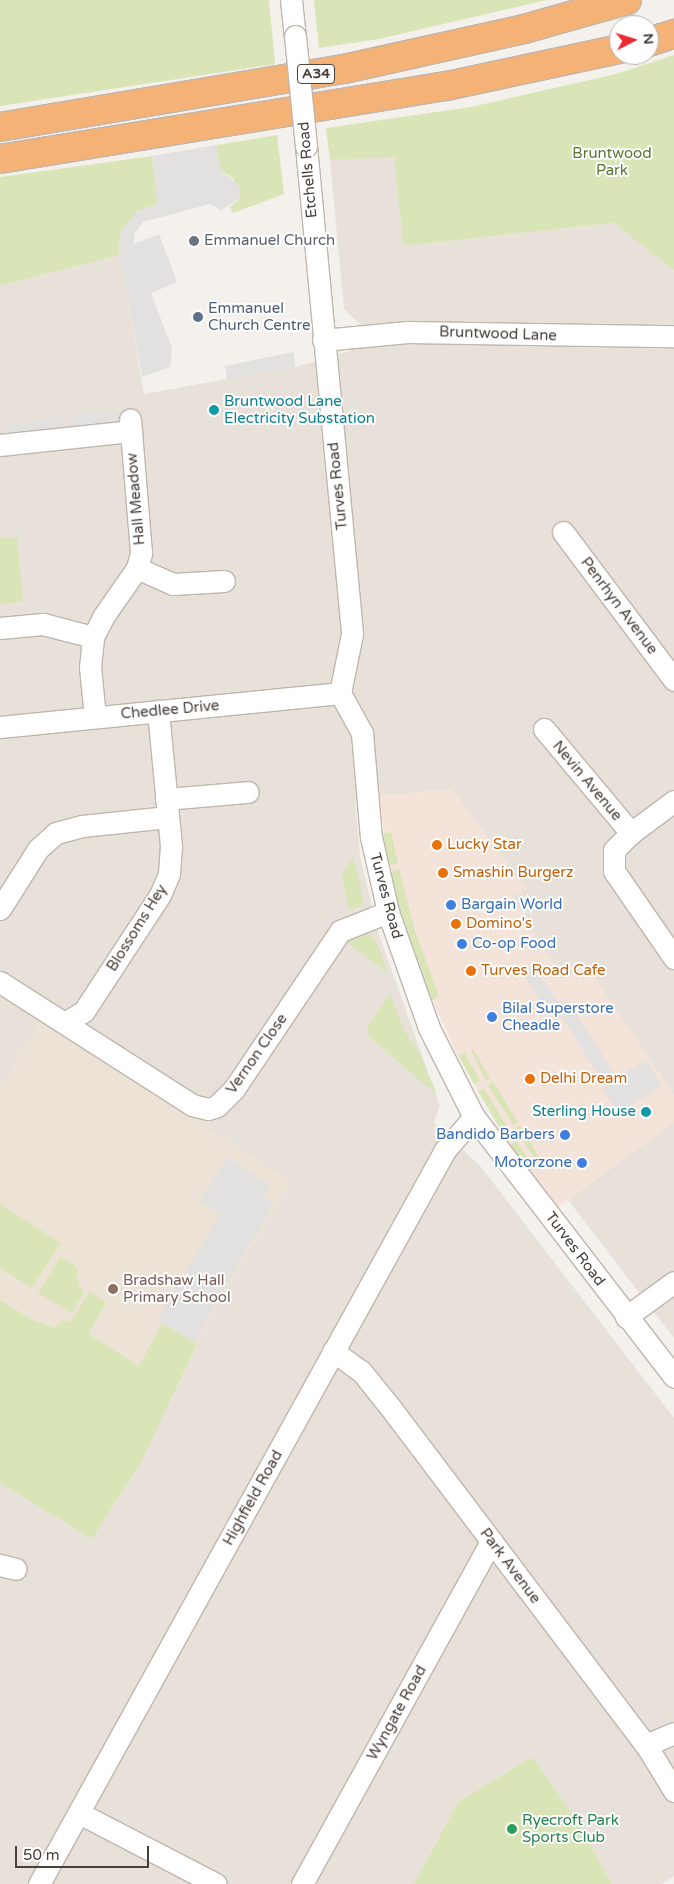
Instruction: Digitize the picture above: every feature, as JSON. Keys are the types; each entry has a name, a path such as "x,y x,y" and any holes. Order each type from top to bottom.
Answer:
{"highway":[{"name":"A34","path":"0,126 344,69 524,28 628,0"},
{"path":"659,39 674,34"},
{"name":"A34","path":"0,159 447,86 609,52"}],"street":[{"name":"Etchells Road","path":"291,0 323,340"},
{"name":"Bruntwood Lane","path":"323,340 408,332 674,336"},
{"name":"Turves Road","path":"323,340 352,634 348,668 340,693 362,733 371,838 388,912 429,1028 474,1117 674,1377"},
{"name":"Hall Meadow","path":"0,445 130,425 141,538 137,568 94,637 90,667 95,717"},
{"name":"Penrhyn Avenue","path":"563,532 674,680"},
{"name":"Hall Meadow","path":"137,568 173,584 224,581"},
{"path":"0,628 43,624 94,637"},
{"name":"Chedlee Drive","path":"0,727 340,693"},
{"name":"Blossoms Hey","path":"66,1022 84,1011 160,895 171,860 158,711"},
{"name":"Nevin Avenue","path":"544,729 631,833"},
{"path":"0,909 38,849 56,833 248,792"},
{"path":"674,801 631,833 614,850 614,872 674,958"},
{"name":"Vernon Close","path":"0,982 66,1022 192,1105 208,1109 217,1106 234,1089 340,931 388,912"},
{"name":"Highfield Road","path":"39,1884 445,1150 474,1117"},
{"path":"626,1317 674,1282"},
{"name":"Park Avenue","path":"334,1352 361,1371 646,1745 674,1791"},
{"name":"Wyngate Road","path":"302,1884 491,1541"},
{"path":"646,1745 674,1733"},
{"path":"79,1813 216,1884"}],"shaded area":[{"path":"216,145 220,170 240,186 240,199 221,210 210,204 143,222 134,234 134,244 159,234 177,282 151,293 172,348 170,367 142,377 118,246 121,230 137,211 157,204 152,156"},
{"path":"394,156 403,246 615,223 674,270 674,1095 585,964 563,980 511,896 526,890 452,789 355,799 360,857 379,935 440,1106 434,1122 481,1167 674,1418 674,1876 661,1884 612,1884 574,1816 531,1758 458,1802 414,1884 0,1884 0,1483 92,1539 142,1461 208,1322 290,1182 41,1022 0,1088 0,286 120,255 144,394 299,366 362,347 359,323 344,309 330,160"},
{"path":"294,352 295,367 227,379 225,366"},
{"path":"116,411 118,422 73,427 72,415"},
{"path":"64,416 65,428 9,436 7,425"},
{"path":"452,789 527,890 512,896 563,980 585,963 674,1095 674,1122 555,1209 502,1132 458,1056 428,990 397,900 378,797"},
{"path":"532,965 560,1004 567,999 617,1078 646,1060 662,1085 618,1113 602,1088 605,1086 556,1007 547,1012 521,972"},
{"name":"Bradshaw Hall Primary School","path":"41,1022 290,1182 208,1322 142,1461 92,1539 0,1483 0,1088"},
{"path":"674,1122 674,1338 568,1200"},
{"path":"228,1157 270,1185 264,1196 274,1203 194,1342 157,1320 220,1215 200,1201"}],"green space":[{"path":"0,0 269,0 275,64 0,106"},
{"path":"314,0 547,0 379,39 319,48"},
{"name":"Bruntwood Park","path":"674,55 674,270 614,223 403,246 394,157 330,160 326,128 471,107 616,74 643,65 659,65 659,60"},
{"path":"277,135 284,194 233,213 230,207 240,199 233,178 220,170 216,145"},
{"path":"152,156 160,204 137,211 118,246 120,255 0,286 0,177"},
{"path":"17,537 23,602 0,604 0,538"},
{"path":"391,832 398,864 389,865 383,834"},
{"path":"353,856 364,904 349,911 342,875"},
{"path":"399,869 415,931 439,996 432,1000 397,900 391,872"},
{"path":"366,933 375,939 388,973 346,942 351,937"},
{"path":"390,993 404,1030 422,1058 437,1095 367,1035 370,1030 366,1028"},
{"path":"473,1049 490,1078 486,1081 471,1050"},
{"path":"464,1052 480,1080 474,1084 459,1056"},
{"path":"493,1082 518,1122 513,1125 488,1085"},
{"path":"484,1088 508,1128 502,1132 478,1091"},
{"path":"520,1125 540,1159 536,1161 515,1128"},
{"path":"516,1141 532,1164 526,1168 510,1146"},
{"path":"0,1204 61,1243 32,1288 0,1268"},
{"path":"60,1257 77,1267 79,1287 85,1291 72,1313 38,1293"},
{"path":"90,1291 106,1303 88,1334 139,1366 162,1323 197,1344 142,1461 92,1539 0,1483 0,1300 31,1319 55,1328 62,1319 70,1323"},
{"name":"Ryecroft Park Sports Club","path":"532,1757 574,1816 612,1884 414,1884 458,1802"}],"place":[{"name":"Emmanuel Church","path":"194,241"},
{"name":"Emmanuel Church Centre","path":"198,317"},
{"name":"Bruntwood Lane Electricity Substation","path":"214,410"},
{"name":"Lucky Star","path":"437,845"},
{"name":"Smashin Burgerz","path":"443,873"},
{"name":"Bargain World","path":"451,905"},
{"name":"Domino's","path":"456,924"},
{"name":"Co-op Food","path":"462,944"},
{"name":"Turves Road Cafe","path":"471,971"},
{"name":"Bilal Superstore Cheadle","path":"492,1017"},
{"name":"Delhi Dream","path":"530,1079"},
{"name":"Sterling House","path":"646,1112"},
{"name":"Bandido Barbers","path":"565,1135"},
{"name":"Motorzone","path":"582,1163"},
{"name":"Bradshaw Hall Primary School","path":"113,1289"},
{"name":"Ryecroft Park Sports Club","path":"512,1829"}]}
